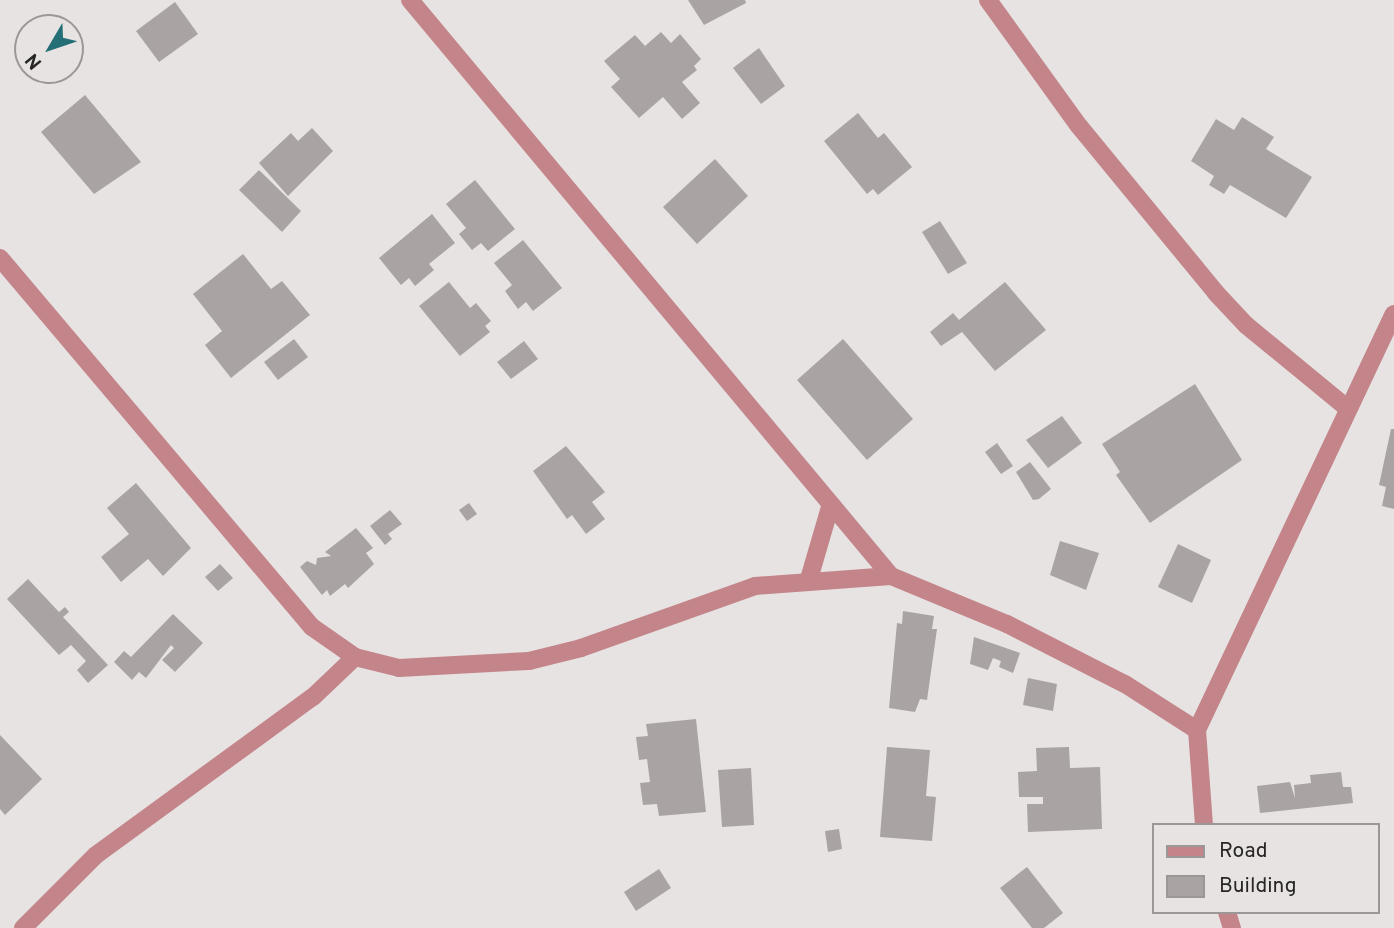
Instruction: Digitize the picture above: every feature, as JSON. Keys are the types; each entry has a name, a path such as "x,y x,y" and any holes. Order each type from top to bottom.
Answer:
{"street":[{"path":"410,0 891,576"},
{"path":"988,0 1079,126 1216,293 1246,325 1348,408"},
{"path":"0,258 312,627 355,657 399,668 529,661 581,649 755,586 809,579 891,576 1007,624 1125,684 1197,730"},
{"path":"1204,823 1197,730 1394,314"},
{"path":"809,579 831,504"},
{"path":"23,928 96,855 313,697 355,657"}],"building":[{"path":"688,0 745,0 746,3 704,25"},
{"path":"175,2 198,34 159,62 136,31"},
{"path":"661,32 671,43 680,34 701,59 694,66 697,70 682,82 700,103 682,119 663,97 639,118 611,87 620,79 604,61 635,35 645,46"},
{"path":"759,48 785,86 761,104 733,68"},
{"path":"85,95 141,162 94,194 41,132"},
{"path":"858,113 878,138 884,133 912,167 878,195 873,189 867,194 824,141"},
{"path":"1242,117 1274,137 1266,149 1312,177 1286,218 1230,185 1224,194 1209,185 1214,176 1191,161 1216,119 1234,130"},
{"path":"312,128 333,151 288,196 259,163 291,133 298,141"},
{"path":"715,159 748,196 697,244 663,207"},
{"path":"259,170 301,211 282,232 239,190"},
{"path":"475,180 515,229 488,251 481,243 472,250 459,234 466,228 446,204"},
{"path":"432,214 455,243 429,264 434,270 415,286 409,278 401,285 379,258"},
{"path":"940,221 967,263 948,274 922,232"},
{"path":"523,240 562,288 533,311 526,302 518,309 505,291 512,285 494,263"},
{"path":"243,254 271,289 282,281 310,315 231,378 205,345 222,331 193,294"},
{"path":"449,282 470,308 476,303 491,321 485,326 490,332 460,356 419,306"},
{"path":"1005,282 1046,330 995,371 962,332 941,346 930,332 953,313 959,320"},
{"path":"294,339 308,357 278,380 264,362"},
{"path":"843,339 913,419 867,460 797,380"},
{"path":"524,341 538,359 511,379 497,362"},
{"path":"1195,384 1242,460 1150,523 1116,475 1120,472 1102,444"},
{"path":"1062,416 1082,443 1048,468 1026,440"},
{"path":"1391,429 1394,429 1394,509 1382,506 1386,487 1379,485"},
{"path":"997,443 1013,466 1001,474 985,452"},
{"path":"566,446 605,492 592,502 605,519 586,534 572,515 567,519 533,471"},
{"path":"1030,462 1051,489 1039,499 1033,500 1016,472"},
{"path":"136,483 191,548 163,576 148,559 121,582 101,557 129,534 107,508"},
{"path":"469,503 477,514 467,521 459,510"},
{"path":"390,510 402,524 388,534 392,539 385,545 370,526"},
{"path":"356,528 373,548 366,553 374,564 348,588 345,584 330,596 327,590 322,595 300,567 307,561 316,565 317,558 331,556 325,552"},
{"path":"1060,541 1099,553 1086,590 1050,575"},
{"path":"1178,544 1211,560 1192,603 1158,587"},
{"path":"220,564 233,578 218,591 205,577"},
{"path":"28,579 59,612 65,607 69,612 63,617 108,665 88,683 77,670 86,661 71,645 59,655 7,599"},
{"path":"903,611 934,616 932,629 937,629 927,700 920,699 915,712 889,708 897,623 902,624"},
{"path":"173,614 203,643 175,672 162,660 174,648 171,645 146,678 139,672 132,680 114,662 124,651 131,657"},
{"path":"974,637 1020,653 1013,673 999,667 1001,661 993,658 988,670 970,664"},
{"path":"1028,678 1057,684 1053,711 1023,705"},
{"path":"696,719 706,812 659,816 657,804 643,805 640,783 650,782 647,759 639,760 636,737 648,736 646,724"},
{"path":"0,735 42,779 5,815 0,809"},
{"path":"887,747 930,750 926,796 936,797 932,841 880,837"},
{"path":"1069,747 1070,768 1100,767 1102,829 1028,832 1027,804 1043,804 1043,797 1019,797 1018,772 1037,771 1036,748"},
{"path":"751,768 754,825 722,827 718,770"},
{"path":"1341,772 1343,787 1351,787 1353,803 1260,813 1257,786 1290,782 1295,798 1294,785 1311,783 1310,775"},
{"path":"839,829 842,849 828,852 825,831"},
{"path":"1027,867 1063,913 1044,928 1032,928 1000,888"},
{"path":"659,869 671,888 636,911 624,892"}]}
